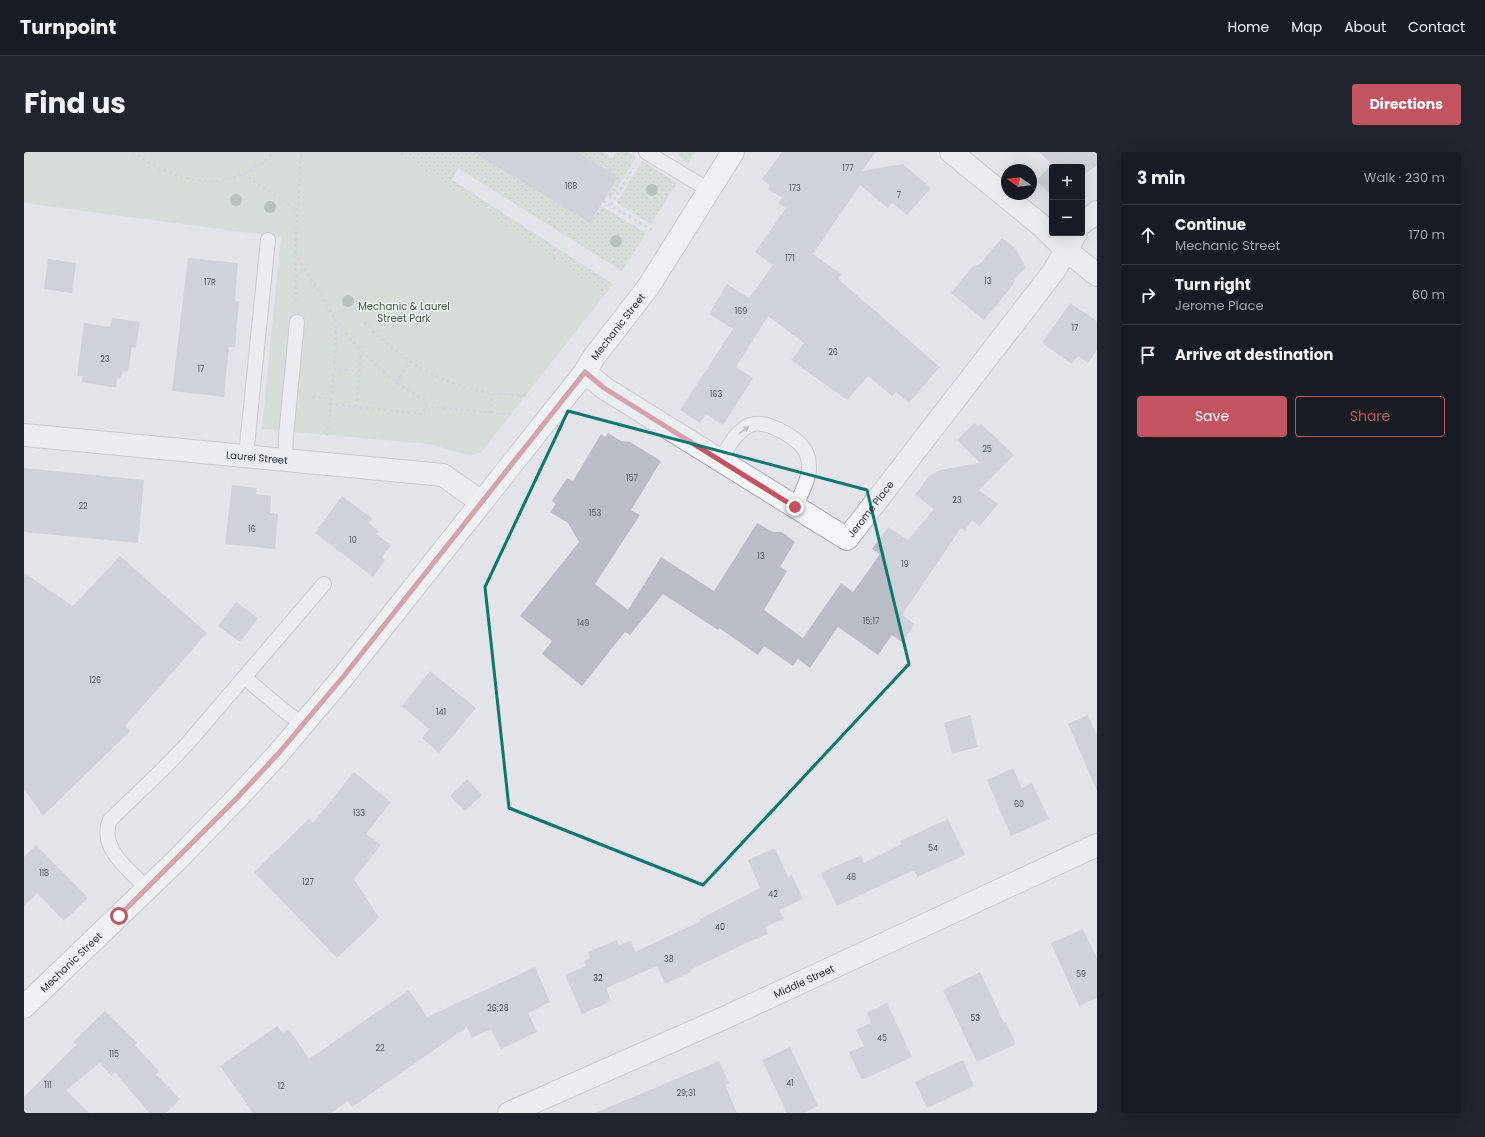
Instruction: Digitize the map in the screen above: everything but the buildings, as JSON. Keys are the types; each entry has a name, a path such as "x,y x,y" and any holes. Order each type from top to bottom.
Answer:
{"main road":[{"name":"Mechanic Street","path":"24,1007 147,888 237,798 278,754 343,677 585,372 594,357 649,286 733,152"}],"street":[{"path":"951,152 1042,226 1071,242 1097,275"},
{"path":"1085,221 1097,212"},
{"name":"Jerome Place","path":"585,372 604,388 847,539 1054,271 1071,242"},
{"name":"Laurel Street","path":"24,435 443,475 481,502"},
{"name":"Middle Street","path":"508,1113 724,1018 1097,845"}],"lane":[{"path":"646,152 709,190"},
{"path":"246,455 268,240"},
{"path":"285,459 297,322"},
{"path":"720,460 736,435 751,425 769,425 789,435 805,449 810,467 804,488 795,507"},
{"path":"147,888 129,870 110,847 107,830 110,820 164,768 324,584"},
{"path":"244,677 302,724"}],"path":[{"path":"132,152 171,174 191,180 210,182 232,178 243,174 266,160 274,152"},
{"path":"297,322 295,253 301,152"},
{"path":"611,205 635,165"},
{"path":"243,174 297,210"},
{"path":"603,201 655,232"},
{"path":"295,253 337,322 361,351 369,360 396,382 411,393 426,401 423,414 330,404"},
{"path":"327,439 337,322"},
{"path":"364,322 390,348 411,362 447,382 492,393 529,396"},
{"path":"356,407 361,351"},
{"path":"396,382 411,362"},
{"path":"333,369 359,371"},
{"path":"490,413 492,393"},
{"path":"425,406 515,415"}],"highlighted area":[{"path":"568,411 867,490 909,664 703,885 509,808 485,587"}],"green space":[{"name":"Mechanic & Laurel Street Park","path":"24,152 398,152 605,294 482,451 477,454 463,454 428,444 262,429 281,237 24,203"},
{"path":"309,152 480,152 495,165 590,223 601,206 646,233 622,271 458,168 452,180 613,284 531,387"},
{"path":"577,152 604,152 613,158 617,152 628,152 636,157 611,199 607,196 618,177"},
{"path":"676,152 695,152 688,164"},
{"path":"642,161 677,183 651,224 617,203"}],"route":[{"path":"119,916 237,798 278,754 343,677 585,372 604,388 795,507"}]}
